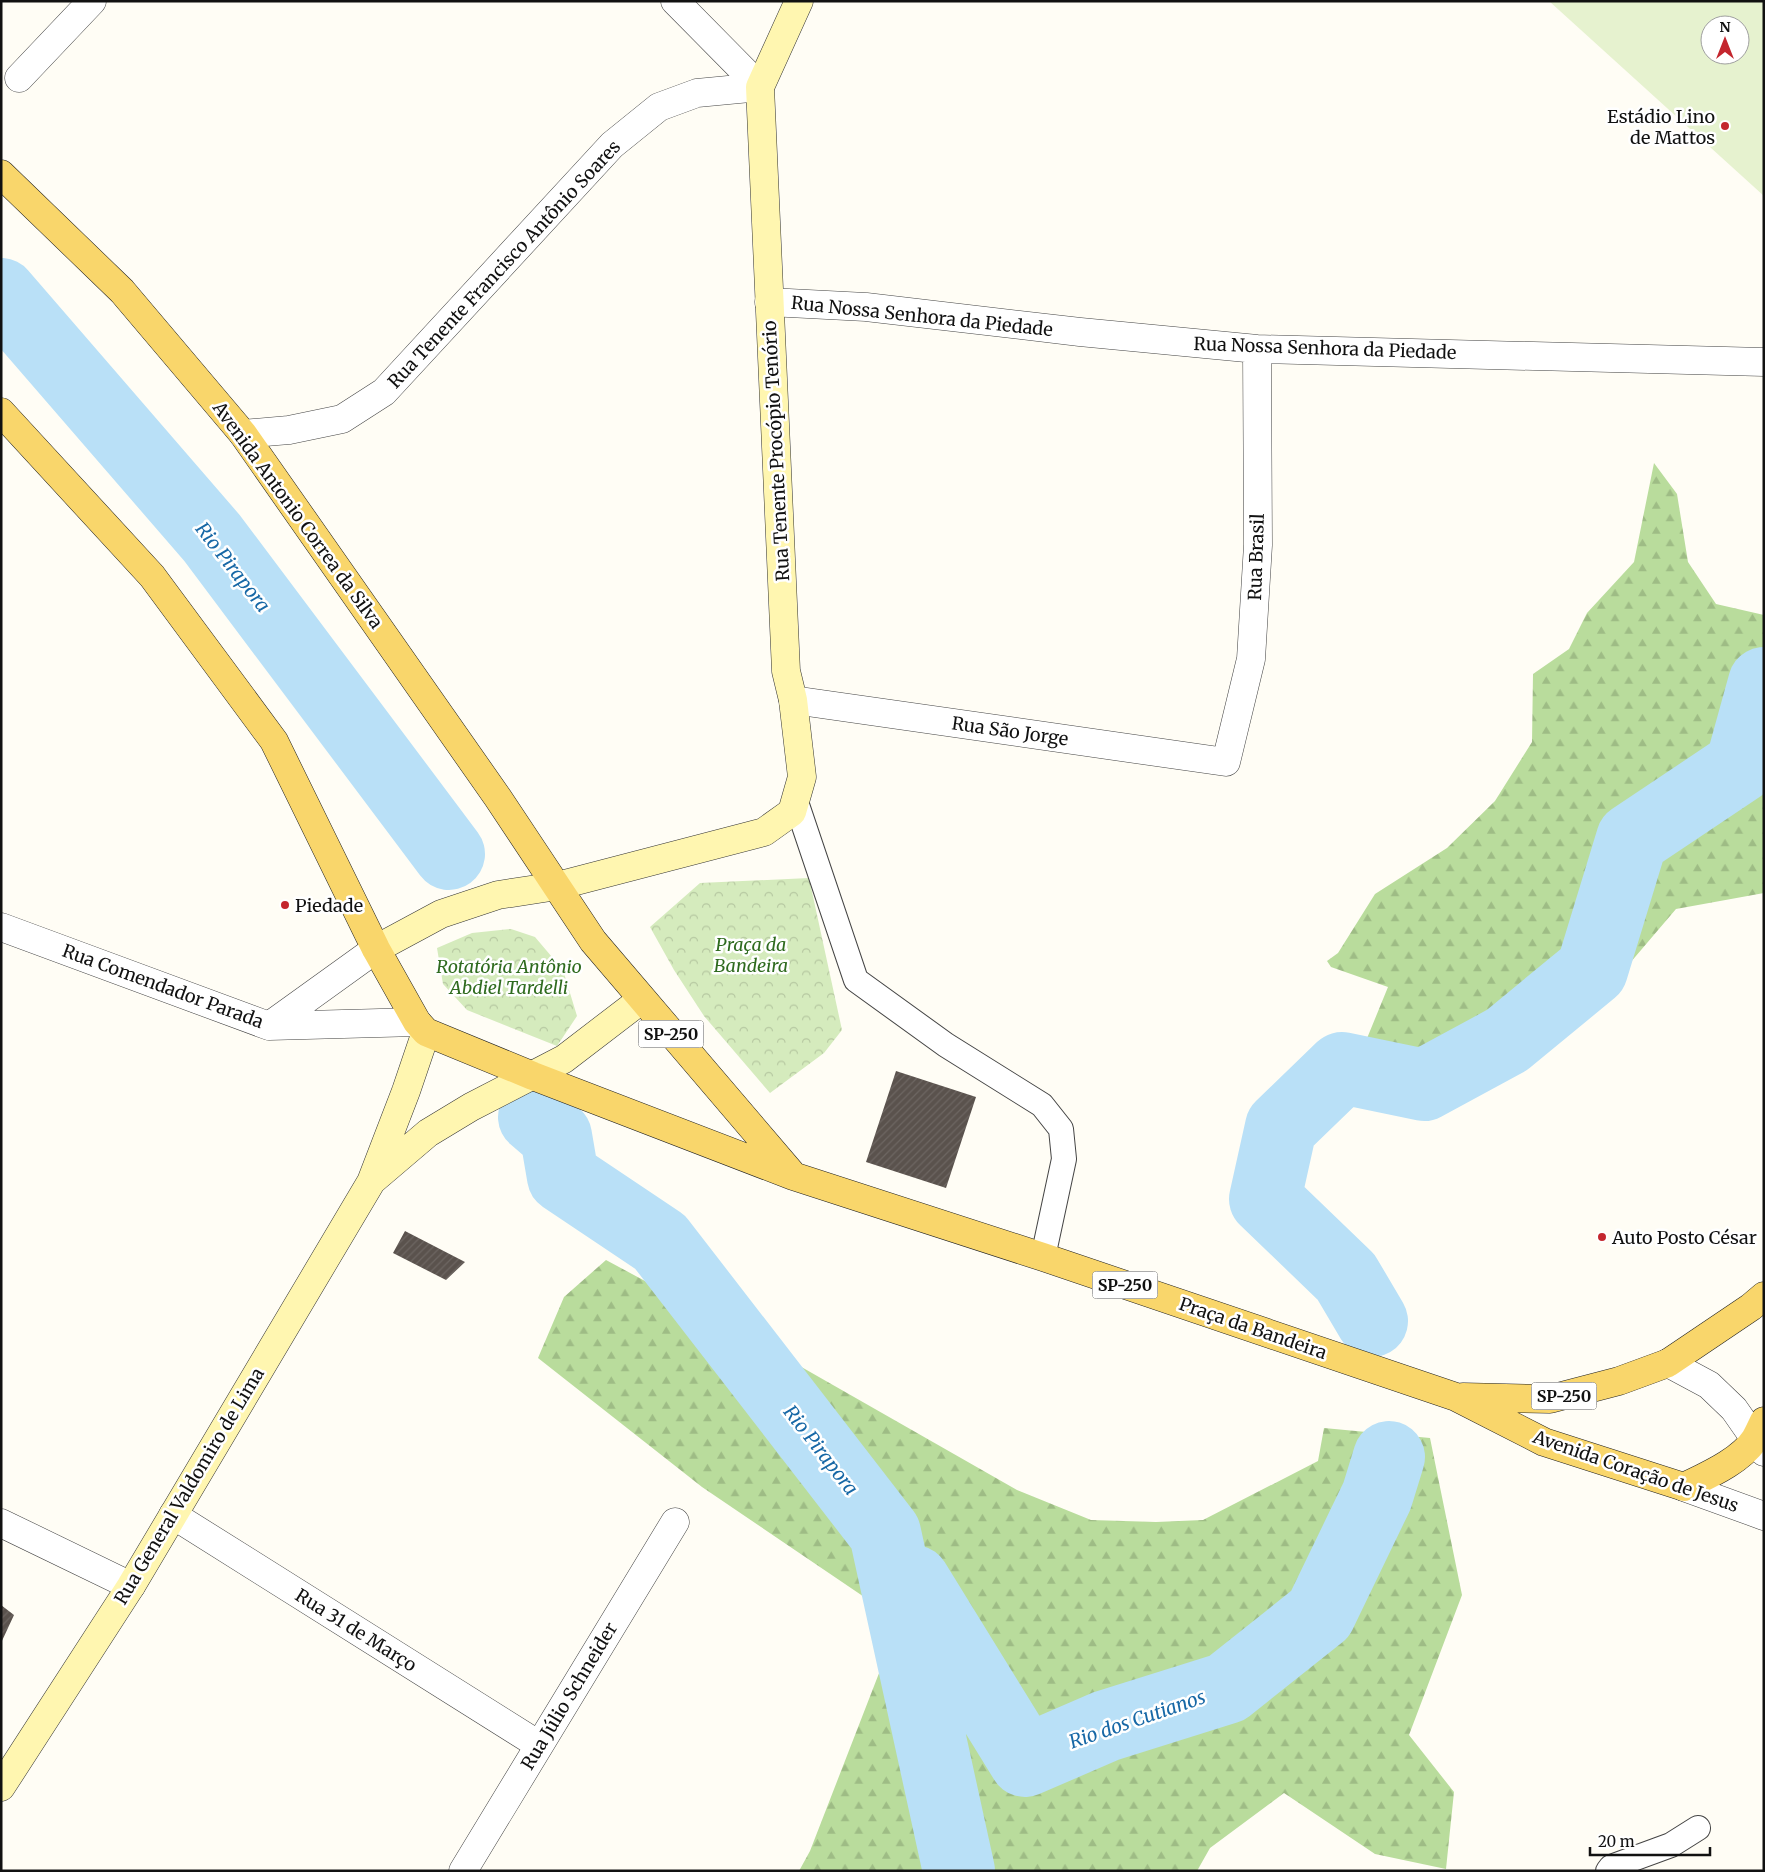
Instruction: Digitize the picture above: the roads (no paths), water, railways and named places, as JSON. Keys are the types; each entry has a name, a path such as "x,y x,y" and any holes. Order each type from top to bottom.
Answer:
{"main road":[{"path":"760,87 799,1"},
{"name":"Rua Tenente Procópio Tenório","path":"760,87 786,671 793,700 802,777 793,805"},
{"name":"Avenida Antonio Correa da Silva","path":"1,174 122,291 243,434 558,886"},
{"path":"1,412 152,576 274,741 376,949 422,1027"},
{"path":"376,949 441,914 498,896 558,886 764,832 793,805"},
{"name":"SP-250","path":"558,886 593,941 641,1000 793,1176"},
{"name":"Rua General Valdomiro de Lima","path":"371,1182 428,1133 471,1107 533,1076 571,1054 641,1000"},
{"name":"Praça da Bandeira","path":"422,1027 533,1076 793,1176 1043,1257 1456,1397"},
{"name":"Rua General Valdomiro de Lima","path":"1,1787 131,1586 371,1182 406,1091 422,1027"},
{"name":"SP-250","path":"1456,1397 1550,1399 1619,1381 1668,1363 1751,1307 1764,1296"},
{"name":"Avenida Coração de Jesus","path":"1456,1397 1544,1442 1684,1487"},
{"path":"1684,1487 1712,1472 1761,1438"}],"street":[{"path":"19,78 92,1"},
{"path":"675,1 760,87"},
{"name":"Rua Tenente Francisco Antônio Soares","path":"243,434 289,430 342,419 384,392 612,144 659,107 698,93 760,87"},
{"name":"Rua Nossa Senhora da Piedade","path":"769,302 866,307 1080,332 1257,349 1764,362"},
{"name":"Rua Brasil","path":"1226,762 1251,659 1258,545 1257,349"},
{"name":"Rua São Jorge","path":"793,700 1226,762"},
{"name":"Rua Comendador Parada","path":"1,927 269,1026 422,1027"},
{"path":"269,1026 376,949"},
{"path":"1668,1363 1709,1385 1761,1438"},
{"name":"Avenida Coração de Jesus","path":"1684,1487 1764,1516"},
{"name":"Rua 31 de Março","path":"173,1515 539,1745"},
{"name":"Rua Júlio Schneider","path":"463,1871 675,1522"},
{"path":"1,1523 131,1586"}],"lane":[{"path":"793,805 856,980 946,1045 1042,1105 1061,1128 1064,1159 1043,1257"},
{"path":"1608,1871 1611,1868 1671,1845 1698,1828"}],"waterway":[{"name":"Rio Pirapora","path":"1,294 212,538 449,854"},
{"name":"Rio dos Cutianos","path":"1372,1321 1346,1277 1265,1199 1281,1127 1342,1068 1424,1085 1507,1040 1592,970 1632,839 1741,766 1764,683"},
{"name":"Rio Pirapora","path":"534,1117 556,1136 563,1177 660,1242 885,1533 959,1871"},
{"name":"Rio dos Cutianos","path":"914,1581 1025,1761 1106,1726 1227,1688 1320,1614 1377,1496 1389,1457"}],"place":[{"name":"Estádio Lino de Mattos","path":"1725,126"},
{"name":"Piedade","path":"285,905"},
{"name":"Auto Posto César","path":"1602,1237"}],"park label":[{"name":"Rotatória Antônio Abdiel Tardelli","path":"509,976"}]}
